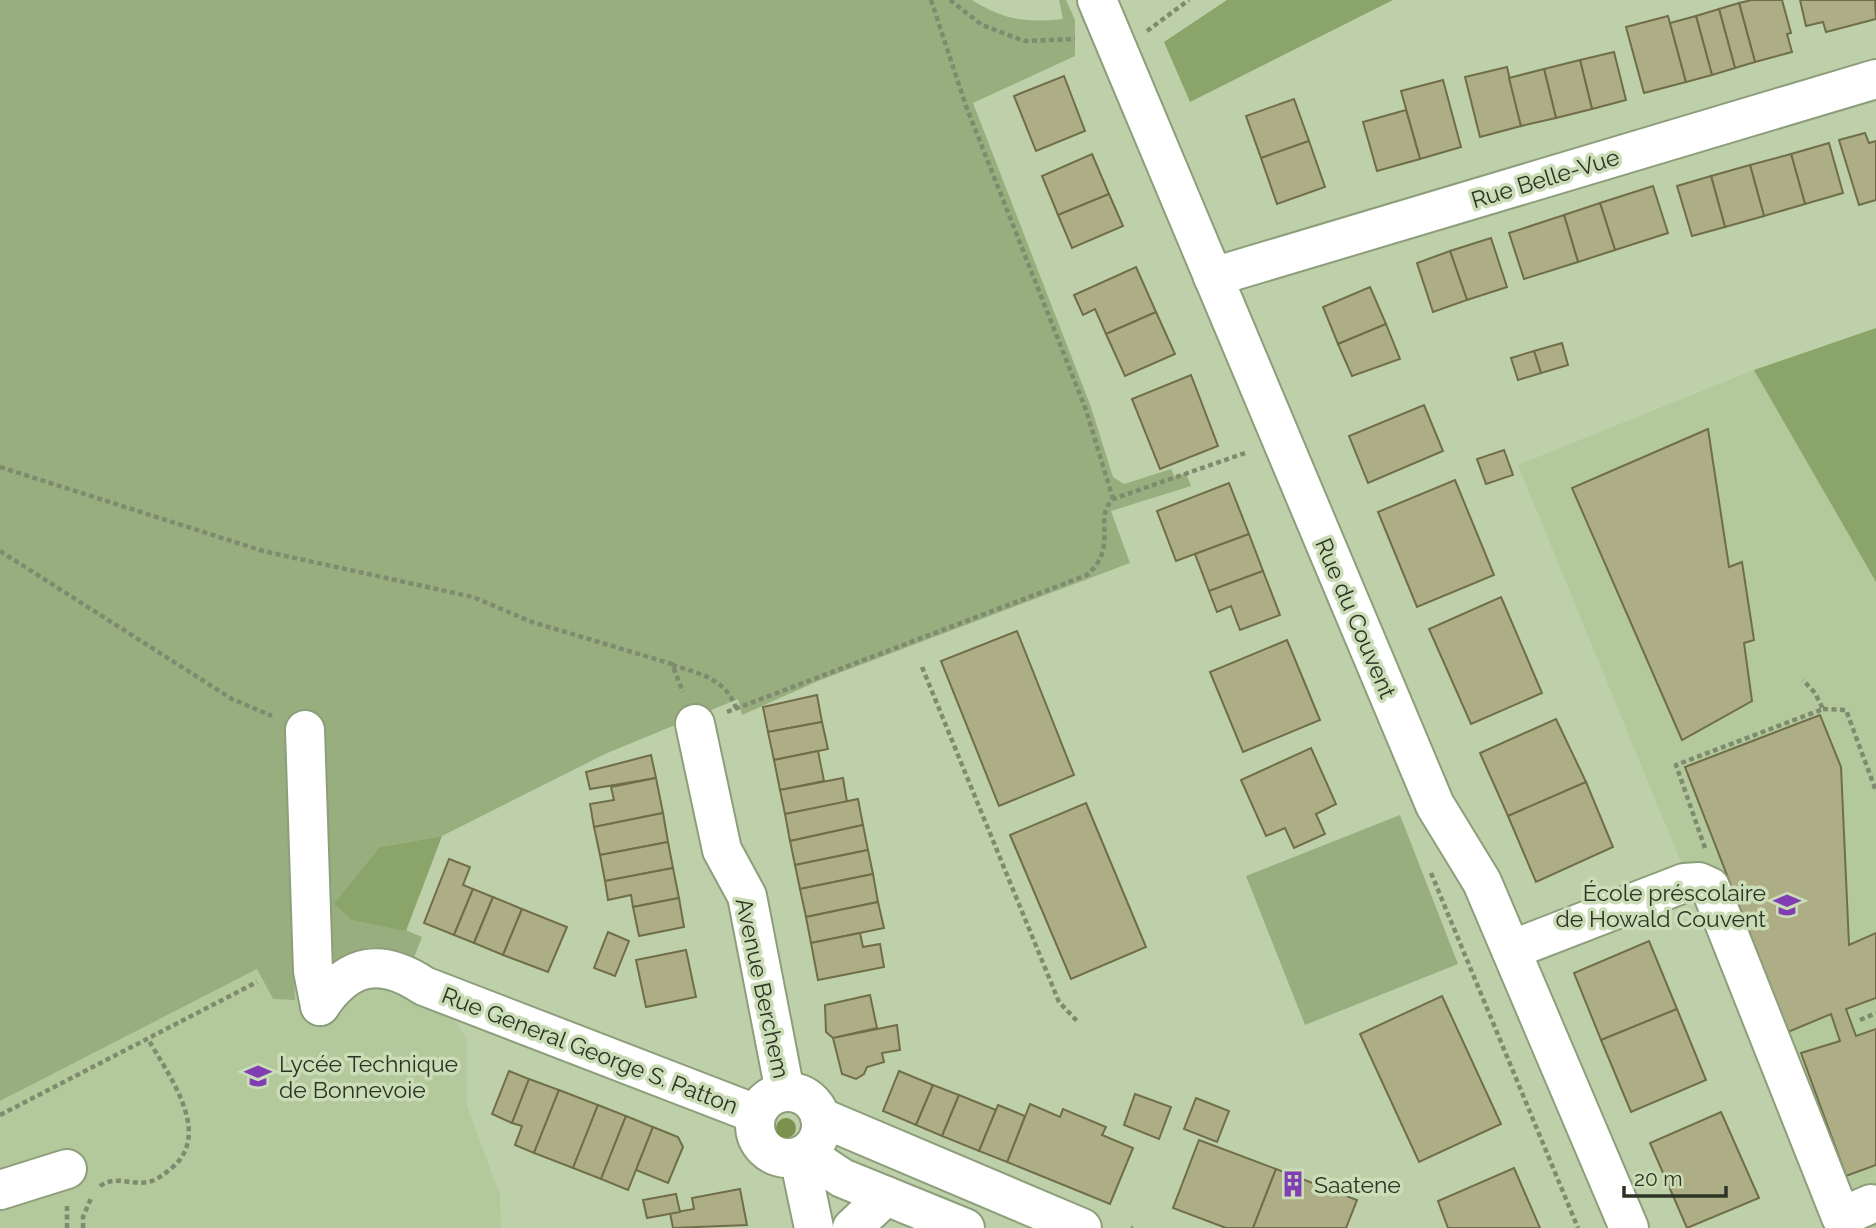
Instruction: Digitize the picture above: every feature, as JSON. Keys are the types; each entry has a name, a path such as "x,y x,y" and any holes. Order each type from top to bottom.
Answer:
{"street":[{"name":"Rue du Couvent","path":"1108,26 1435,805 1482,882 1629,1228"},
{"name":"Rue Belle-Vue","path":"1213,277 1876,79"},
{"name":"Avenue Berchem","path":"695,724 722,850 747,896 771,1103 755,1135 761,1145 778,1157 802,1155"},
{"name":"Rue General George S. Patton","path":"305,730 313,971 320,1006 334,985 355,972 379,967 403,972 424,986 771,1103"},
{"path":"1511,950 1684,883 1699,882 1710,887 1841,1217 1871,1204"},
{"name":"Avenue Berchem","path":"771,1103 803,1095 811,1101 820,1117"},
{"path":"802,1155 819,1138 820,1117 1082,1228"},
{"path":"802,1155 842,1178 965,1228"},
{"path":"802,1155 814,1228"},
{"path":"0,1189 67,1169"},
{"path":"852,1228 886,1196"}],"path":[{"path":"931,0 966,106 1086,410 1113,499"},
{"path":"950,0 982,25 1024,41 1068,42 1189,0"},
{"path":"672,664 695,724 1087,575 1099,565 1105,549 1107,531 1103,516 1106,506 1113,499 1281,440"},
{"path":"0,467 263,551 473,597 532,622 705,674 723,686 736,708"},
{"path":"0,551 232,699 305,730"},
{"path":"922,667 1059,1002 1077,1021"},
{"path":"1803,680 1815,694 1822,709"},
{"path":"1710,887 1705,844 1676,765 1822,709 1846,710 1876,791"},
{"path":"1429,868 1577,1228"},
{"path":"0,1115 257,982"},
{"path":"1860,1020 1876,1013"},
{"path":"83,1228 83,1217 97,1188 110,1179 150,1182 180,1161 188,1144 190,1126 181,1101 148,1039"}],"shaded area":[{"path":"0,0 972,0 1005,16 1038,21 1063,19 1059,0 1066,0 1075,20 1075,56 973,103 1091,407 1113,477 1124,484 1171,469 1175,477 1186,473 1191,486 1111,511 1130,563 818,681 742,715 738,699 605,754 442,836 380,847 352,920 396,926 422,937 413,960 392,949 369,947 347,954 329,969 294,974 295,1000 273,999 257,969 0,1101"},
{"path":"1227,0 1393,0 1190,102 1164,42"},
{"path":"1876,328 1876,582 1754,370"},
{"name":"École préscolaire de Howald Couvent","path":"1754,370 1876,582 1876,1228 1831,1228 1518,465"},
{"path":"1400,815 1458,964 1305,1025 1246,876"},
{"path":"442,836 406,931 352,920 334,904 380,847"},
{"name":"Lycée Technique de Bonnevoie","path":"369,947 392,949 413,960 467,1039 467,1106 500,1195 501,1228 0,1228 0,1101 257,969 273,999 295,1000 294,974 329,969 347,954"}],"building":[{"path":"1782,0 1791,33 1787,34 1792,52 1755,62 1739,3"},
{"path":"1800,0 1875,0 1876,19 1826,32 1823,22 1806,26"},
{"path":"1739,3 1755,62 1735,68 1719,9"},
{"path":"1719,9 1735,68 1712,75 1696,16"},
{"path":"1668,16 1686,82 1644,93 1626,27"},
{"path":"1696,16 1712,75 1686,82 1670,23"},
{"path":"1614,52 1626,100 1592,109 1580,60"},
{"path":"1580,60 1592,109 1556,118 1544,69"},
{"path":"1507,67 1521,126 1480,137 1465,77"},
{"path":"1544,69 1556,118 1521,126 1509,78"},
{"path":"1064,76 1085,131 1036,151 1014,96"},
{"path":"1443,80 1461,147 1420,159 1401,91"},
{"path":"1294,99 1309,141 1261,158 1246,116"},
{"path":"1406,110 1420,159 1377,171 1363,122"},
{"path":"1865,133 1869,143 1876,141 1876,200 1859,205 1839,140"},
{"path":"1309,141 1325,187 1277,204 1261,158"},
{"path":"1829,143 1843,193 1805,204 1791,154"},
{"path":"1092,154 1109,194 1058,215 1042,176"},
{"path":"1791,154 1805,204 1764,216 1750,165"},
{"path":"1750,165 1764,216 1725,227 1711,176"},
{"path":"1711,176 1725,227 1692,236 1677,186"},
{"path":"1653,186 1668,233 1615,250 1600,203"},
{"path":"1109,194 1123,226 1072,248 1058,215"},
{"path":"1600,203 1615,250 1578,262 1564,215"},
{"path":"1564,215 1578,262 1524,279 1509,233"},
{"path":"1491,238 1507,287 1467,300 1450,251"},
{"path":"1450,251 1467,300 1433,312 1417,263"},
{"path":"1136,267 1156,312 1106,334 1095,309 1083,315 1074,295"},
{"path":"1370,287 1386,324 1338,344 1323,307"},
{"path":"1156,312 1175,354 1125,376 1106,334"},
{"path":"1386,324 1400,359 1352,376 1338,344"},
{"path":"1562,343 1568,365 1541,373 1534,351"},
{"path":"1534,351 1541,373 1518,380 1511,358"},
{"path":"1191,375 1218,446 1160,469 1132,399"},
{"path":"1424,405 1443,451 1368,483 1349,436"},
{"path":"1708,429 1729,567 1742,562 1754,640 1744,643 1752,701 1682,740 1572,488"},
{"path":"1504,450 1513,475 1486,484 1477,459"},
{"path":"1455,480 1494,575 1417,607 1378,512"},
{"path":"1229,483 1249,534 1176,561 1157,511"},
{"path":"1249,534 1263,571 1209,591 1195,554"},
{"path":"1263,571 1280,615 1240,630 1231,606 1217,612 1209,591"},
{"path":"1501,597 1542,693 1471,724 1429,629"},
{"path":"1017,631 1074,775 999,806 941,661"},
{"path":"1287,640 1320,720 1243,752 1210,672"},
{"path":"817,695 822,722 768,732 763,707"},
{"path":"1820,715 1841,767 1849,945 1876,933 1876,998 1846,1009 1856,1036 1876,1029 1876,1165 1846,1176 1801,1053 1840,1041 1831,1014 1788,1032 1685,767"},
{"path":"1556,719 1586,782 1508,816 1480,753"},
{"path":"822,722 828,749 774,760 768,732"},
{"path":"1311,748 1336,804 1316,814 1325,834 1294,848 1285,828 1266,836 1241,780"},
{"path":"818,751 824,781 780,790 774,760"},
{"path":"651,755 656,778 590,789 586,772"},
{"path":"656,778 663,813 594,827 590,804 614,800 611,787"},
{"path":"843,778 847,802 785,814 780,790"},
{"path":"1586,782 1613,847 1536,882 1508,816"},
{"path":"858,799 863,825 790,841 785,814"},
{"path":"1086,803 1146,947 1071,979 1010,835"},
{"path":"663,813 668,842 600,855 594,827"},
{"path":"863,825 868,850 795,865 790,841"},
{"path":"668,842 673,868 605,881 600,855"},
{"path":"868,850 873,874 800,889 795,865"},
{"path":"449,859 470,867 463,885 473,889 454,935 424,923"},
{"path":"673,868 679,898 633,907 631,895 608,900 605,881"},
{"path":"873,874 878,902 806,917 800,889"},
{"path":"473,889 493,897 474,943 454,935"},
{"path":"493,897 522,909 503,955 474,943"},
{"path":"679,898 684,927 639,936 633,907"},
{"path":"878,902 884,928 811,943 806,917"},
{"path":"522,909 567,927 548,972 503,955"},
{"path":"608,932 629,941 615,976 594,968"},
{"path":"860,933 863,947 880,944 884,967 818,980 811,943"},
{"path":"1649,941 1677,1009 1601,1040 1574,973"},
{"path":"686,950 696,997 646,1007 636,960"},
{"path":"870,995 877,1028 833,1038 826,1032 825,1005"},
{"path":"1442,996 1501,1124 1419,1162 1360,1034"},
{"path":"1677,1009 1706,1080 1631,1112 1601,1040"},
{"path":"897,1025 900,1050 882,1053 884,1062 867,1067 864,1074 856,1079 842,1074 833,1038"},
{"path":"509,1071 529,1079 512,1123 492,1114"},
{"path":"899,1071 933,1085 916,1125 883,1111"},
{"path":"529,1079 559,1090 534,1153 515,1145 522,1126 512,1123"},
{"path":"933,1085 959,1095 942,1136 916,1125"},
{"path":"559,1090 598,1105 573,1168 534,1153"},
{"path":"1135,1094 1171,1107 1159,1139 1124,1125"},
{"path":"959,1095 996,1110 979,1151 942,1136"},
{"path":"1196,1098 1229,1111 1217,1142 1184,1129"},
{"path":"1030,1104 1060,1117 1063,1109 1106,1127 1102,1135 1133,1148 1110,1204 1007,1162"},
{"path":"598,1105 626,1116 601,1179 573,1168"},
{"path":"998,1105 1025,1116 1007,1162 979,1151"},
{"path":"1721,1112 1759,1198 1687,1228 1650,1143"},
{"path":"626,1116 653,1127 628,1190 601,1179"},
{"path":"653,1127 678,1137 683,1147 668,1183 636,1170"},
{"path":"1199,1140 1276,1169 1253,1228 1226,1228 1173,1208"},
{"path":"1514,1168 1540,1228 1448,1228 1438,1201"},
{"name":"Saatene","path":"1276,1169 1357,1200 1346,1228 1253,1228"},
{"path":"740,1189 747,1225 673,1228 670,1213 694,1209 692,1198"},
{"path":"676,1194 680,1212 647,1218 643,1200"}],"place":[{"name":"École préscolaire de Howald Couvent","path":"1787,905"},
{"name":"Lycée Technique de Bonnevoie","path":"258,1076"},
{"name":"Saatene","path":"1293,1184"}]}
